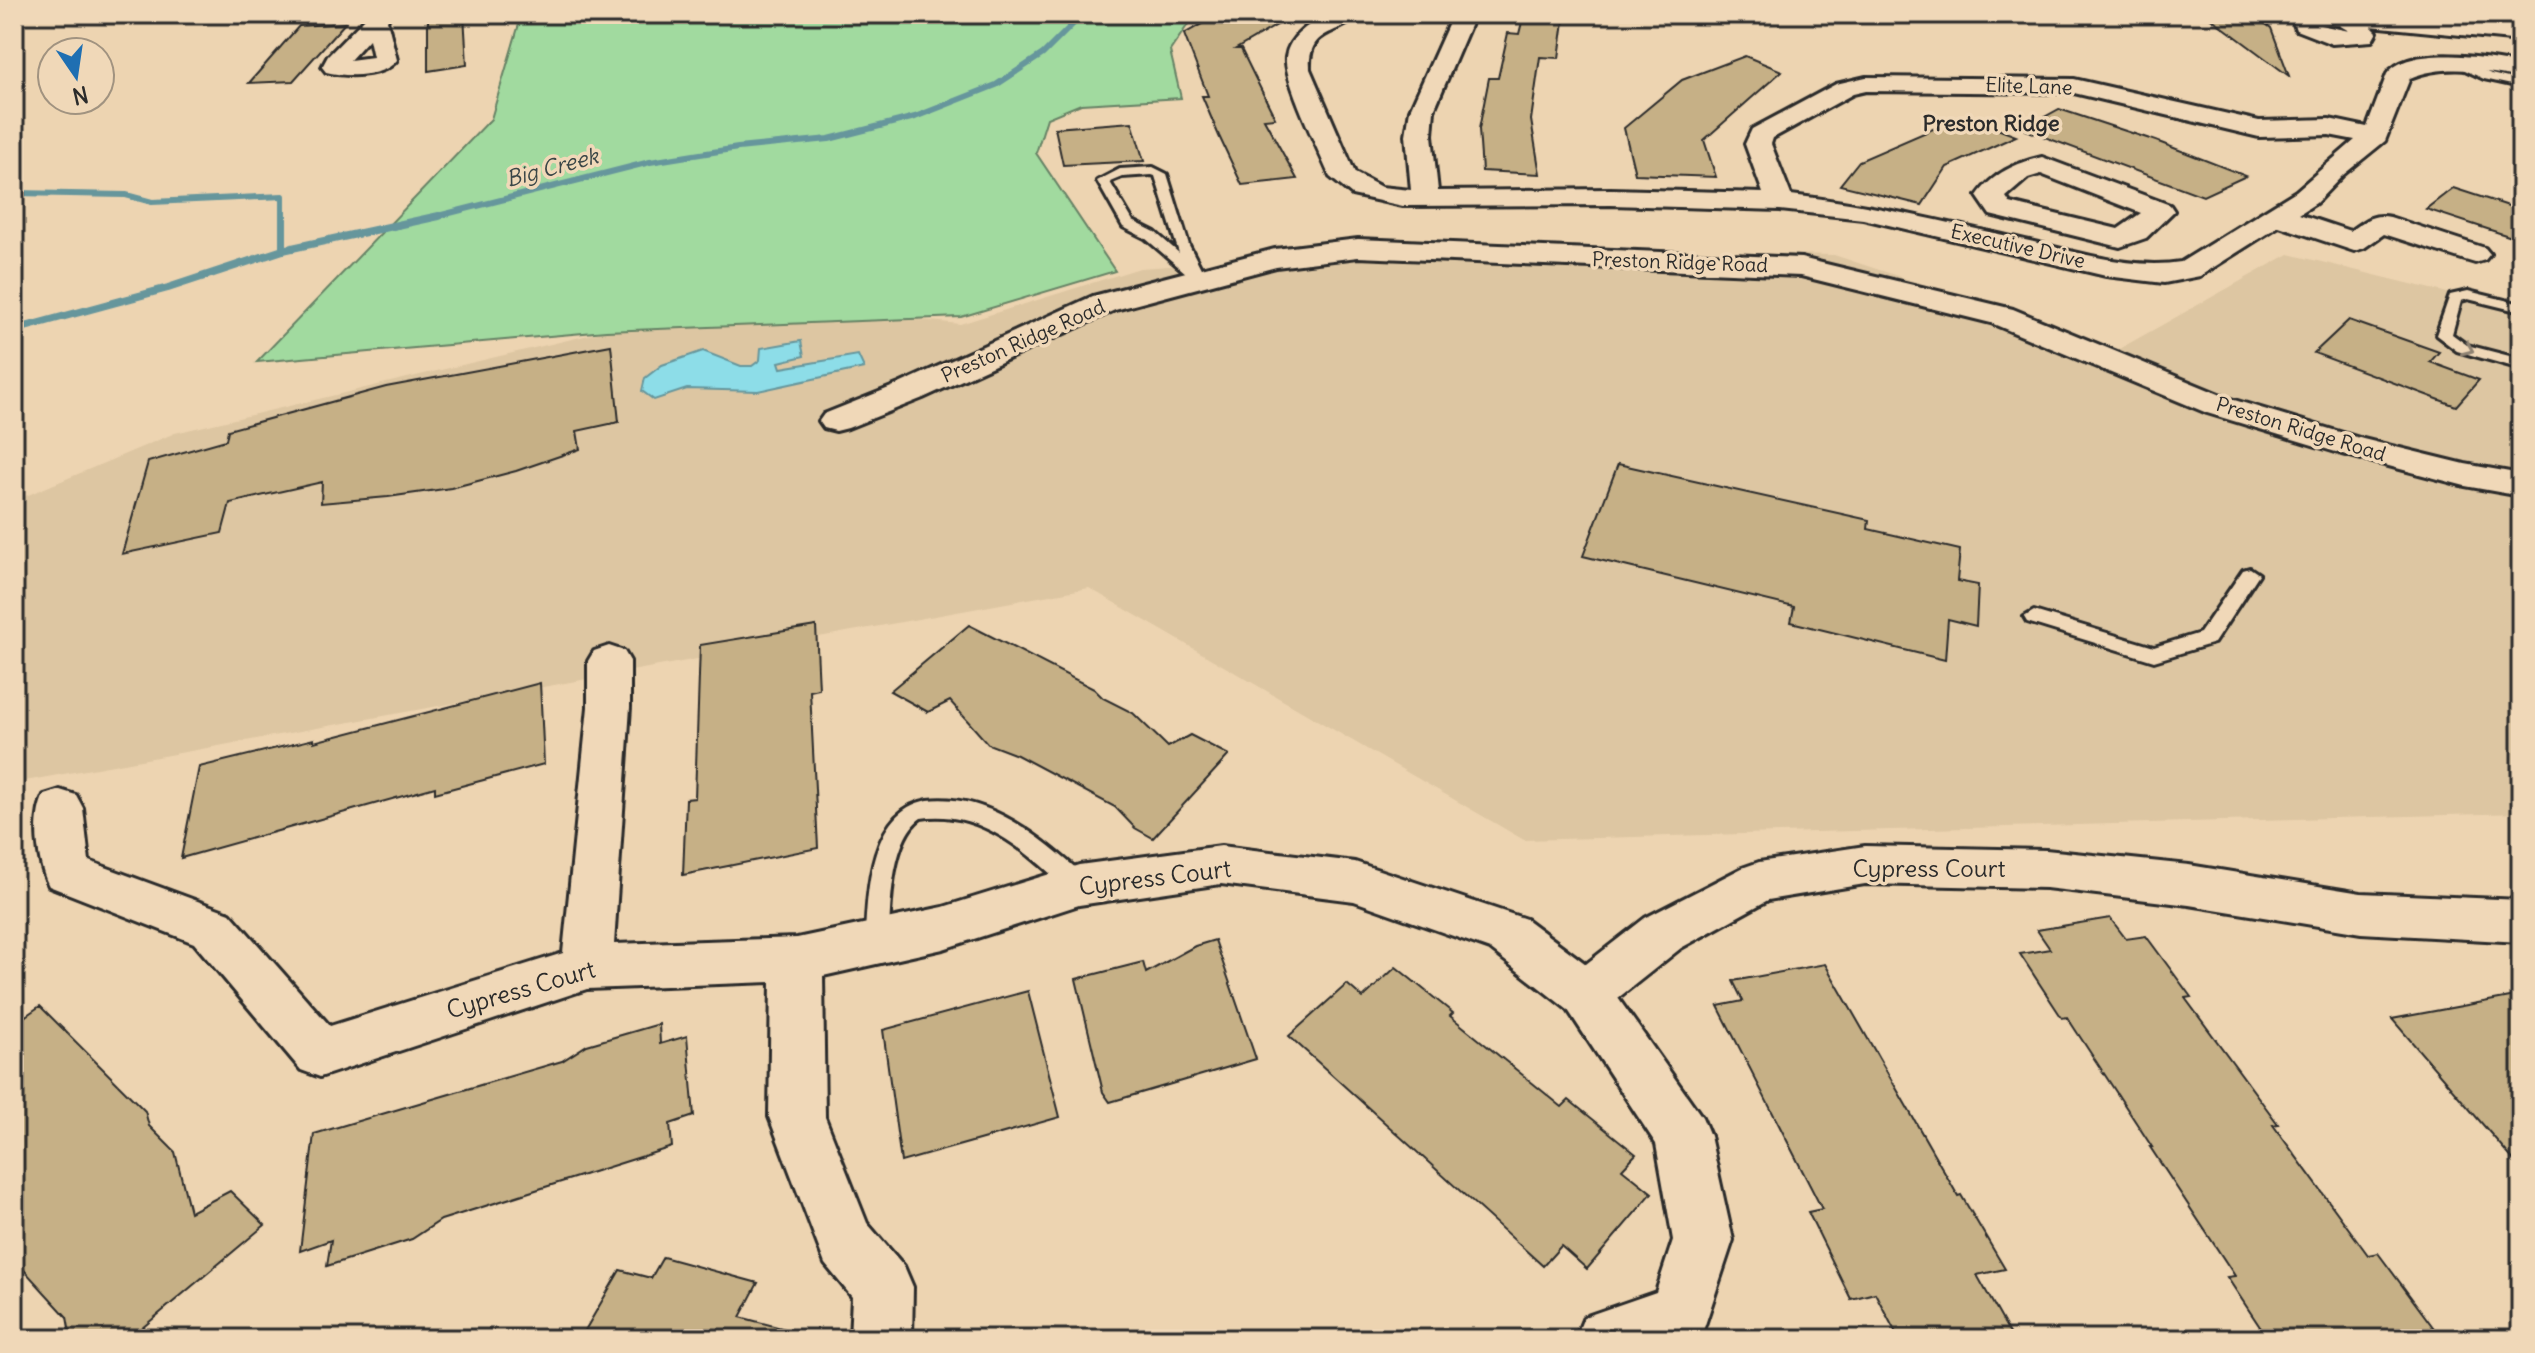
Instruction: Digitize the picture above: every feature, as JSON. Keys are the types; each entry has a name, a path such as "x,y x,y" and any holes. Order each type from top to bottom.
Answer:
{"street":[{"name":"Executive Drive","path":"1348,14 1300,44 1295,53 1298,69 1343,177 1356,187 1376,195 1425,199 1611,197 1780,202 1863,211 1991,241 2164,274 2189,270 2278,216 2306,197 2334,169 2376,136"},
{"path":"1425,199 1419,135 1422,110 1464,14"},
{"path":"2345,19 2387,19 2521,34"},
{"path":"2446,26 2462,62"},
{"path":"2376,136 2399,74 2429,62 2462,62 2521,71"},
{"name":"Elite Lane","path":"1780,202 1758,144 1761,134 1845,89 1866,84 2074,86 2259,129 2329,127 2376,136"},
{"path":"2136,232 2160,211 2042,165 2019,172 1991,196 2000,209 2120,238 2136,232 2205,260"},
{"path":"2278,216 2354,242 2380,223 2475,254"},
{"name":"Preston Ridge Road","path":"836,421 911,391 1104,303 1275,258 1358,248 1801,267 2002,316 2219,406 2248,415 2351,446 2465,475 2521,485"},
{"path":"587,967 609,707 609,661"},
{"name":"Cypress Court","path":"60,808 66,872 212,928 320,1053 587,967 797,960 943,928 1079,885 1221,865 1355,882 1508,934 1586,994 1663,933 1759,882 1865,865 2046,869 2189,885 2361,913 2521,921"},
{"path":"797,960 797,1117 846,1243 883,1287 881,1339"},
{"path":"1586,994 1682,1136 1703,1240 1690,1327 1606,1339"}],"lane":[{"path":"2462,62 2488,77 2521,84"},
{"path":"1153,171 1161,174 1182,245 1198,276 1150,235 1128,224 1103,181 1120,173 1153,171"},
{"path":"2521,308 2468,295 2455,298 2444,335 2462,348 2521,364"},
{"path":"2034,617 2154,654 2207,638 2250,574"},
{"path":"877,942 879,898 888,854 904,821 909,815 924,809 948,808 991,819 1079,885"}],"shaded area":[{"path":"1469,246 1834,255 2119,349 2289,254 2521,311 2521,813 1524,840 1089,588 14,783 14,501 175,433 606,331 781,306 960,324 1140,268"}],"green space":[{"path":"522,14 1195,14 1170,51 1181,98 1081,104 1047,118 1036,153 1115,271 961,317 606,331 257,362 491,119"}],"water":[{"path":"801,341 804,356 779,362 781,368 858,355 864,368 758,391 687,389 654,400 642,391 645,378 662,365 703,351 741,366 752,366 760,360 761,348"}],"building":[{"path":"464,14 467,65 428,71 428,17"},
{"path":"1220,14 1296,14 1236,49 1241,49 1275,118 1264,119 1297,179 1242,185 1219,136 1202,96 1208,96 1184,34"},
{"path":"1524,14 1565,14 1559,58 1540,57 1531,120 1540,174 1482,171 1479,129 1489,78 1498,78 1508,33 1519,34"},
{"path":"2253,15 2271,28 2289,76 2208,16"},
{"path":"345,23 293,81 249,83 299,26"},
{"path":"1745,56 1782,71 1704,140 1716,177 1635,174 1624,128 1682,80"},
{"path":"2059,109 2156,141 2246,176 2203,196 2023,129"},
{"path":"1963,116 2016,136 1947,167 1922,205 1840,185 1859,161"},
{"path":"1132,122 1144,161 1063,165 1055,128"},
{"path":"2453,188 2521,210 2521,240 2426,209"},
{"path":"2349,320 2439,352 2430,362 2479,380 2456,406 2314,353"},
{"path":"611,345 619,422 577,431 580,449 516,471 451,488 321,503 322,482 230,503 222,533 122,554 148,462 226,440 228,430 386,387"},
{"path":"1618,464 1869,520 1868,529 1960,550 1957,581 1978,585 1976,626 1948,619 1945,660 1791,622 1794,607 1583,556"},
{"path":"969,625 1094,689 1103,698 1133,713 1168,747 1190,735 1229,755 1153,838 1135,828 1115,807 1017,755 988,744 950,701 928,712 890,691"},
{"path":"816,626 819,689 810,691 818,848 683,875 686,799 695,798 700,645"},
{"path":"540,683 544,764 435,793 435,787 181,858 199,767 314,739 314,742"},
{"path":"2110,918 2126,939 2146,936 2191,997 2185,998 2278,1124 2273,1125 2368,1255 2378,1253 2436,1331 2393,1339 2268,1339 2227,1277 2235,1276 2152,1147 2067,1017 2062,1018 2020,954 2050,949 2037,930"},
{"path":"1215,940 1256,1059 1110,1102 1103,1092 1076,979 1143,962 1146,973 1195,946"},
{"path":"1825,964 1958,1196 1961,1195 2005,1269 1977,1275 2013,1339 1899,1339 1875,1293 1851,1299 1808,1212 1822,1209 1718,1006 1743,1001 1733,981"},
{"path":"1396,967 1453,1013 1450,1016 1562,1107 1569,1100 1636,1154 1622,1169 1652,1193 1587,1269 1561,1246 1543,1266 1289,1036 1347,984 1363,998"},
{"path":"1028,991 1060,1117 901,1162 883,1030"},
{"path":"2521,995 2521,1169 2392,1019"},
{"path":"40,1006 145,1111 149,1126 175,1152 190,1212 230,1191 265,1225 129,1339 71,1339 67,1317 14,1259 14,1024"},
{"path":"659,1024 660,1044 687,1036 694,1116 670,1124 672,1147 441,1220 412,1239 327,1266 331,1240 300,1251 314,1134 562,1061 587,1045"},
{"path":"663,1257 758,1283 740,1317 789,1330 787,1339 580,1339 620,1270 651,1278"}],"waterway":[{"name":"Big Creek","path":"431,218 650,162 738,148 829,139 915,117 996,85 1043,54 1077,20 1078,14"},
{"path":"14,193 126,195 152,202 283,196 283,250"},
{"name":"Big Creek","path":"431,218 439,216"},
{"name":"Big Creek","path":"283,250 431,218"},
{"name":"Big Creek","path":"14,330 168,288 283,250"}],"district":[{"name":"Preston Ridge","path":"1991,123"}]}
